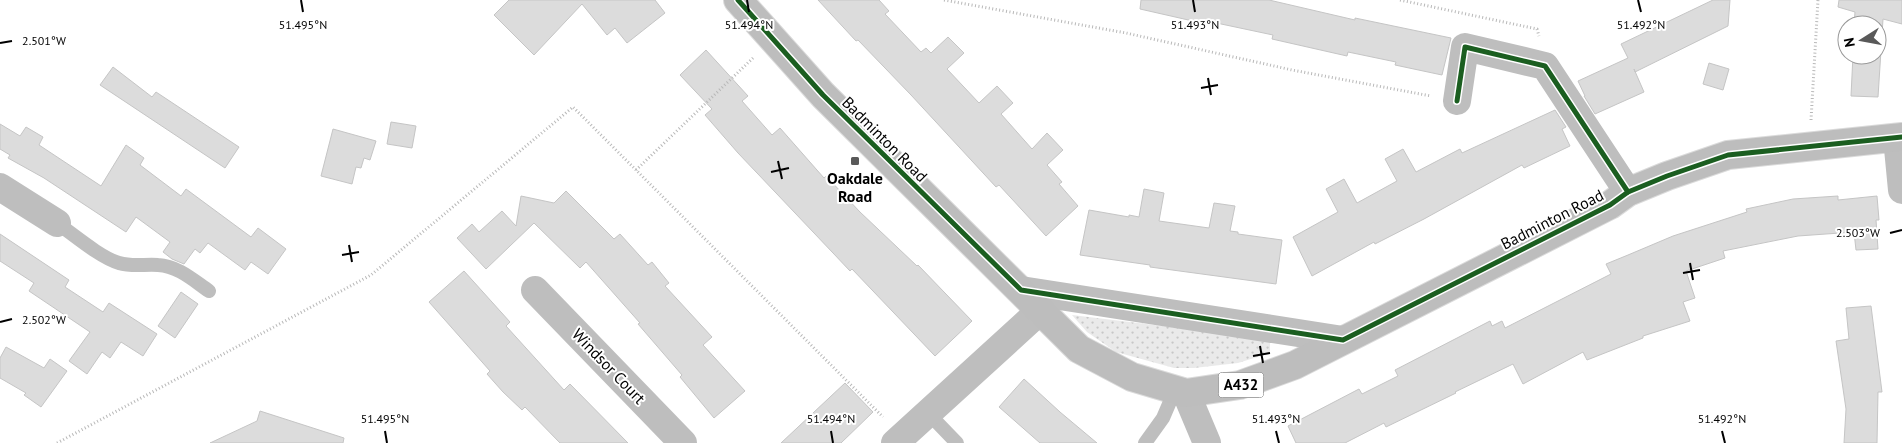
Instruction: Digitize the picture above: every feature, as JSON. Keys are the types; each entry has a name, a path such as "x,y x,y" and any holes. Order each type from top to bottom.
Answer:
{"main road":[{"name":"Badminton Road","path":"738,0 823,95 1079,349 1132,377 1181,392 1240,385 1295,365 1610,204 1628,192 1666,176 1728,155 1899,138"}],"street":[{"path":"1457,101 1465,47 1545,66 1628,192"},
{"path":"1899,138 1902,190"},
{"path":"0,187 57,223"},
{"name":"Windsor Court","path":"535,290 684,443"},
{"path":"1021,290 1343,340"},
{"path":"899,440 1041,310"},
{"path":"1181,392 1207,443"}],"lane":[{"path":"57,223 97,251 119,263 138,266 159,265 175,268 209,291"},
{"path":"1145,443 1181,392"},
{"path":"928,413 957,443"}],"path":[{"path":"944,0 1126,33 1292,70 1457,101"},
{"path":"1810,146 1818,0"},
{"path":"636,170 773,39"},
{"path":"57,443 370,275 573,107 899,440"}],"shaded area":[{"path":"1072,315 1270,339 1270,353 1238,363 1194,368 1174,368 1116,352 1087,332"}],"building":[{"path":"509,0 655,0 665,13 627,43 615,28 607,35 582,4 534,55 494,15"},
{"path":"818,0 879,0 889,11 885,14 921,52 926,48 931,53 948,37 964,53 947,69 979,103 997,86 1013,103 1001,114 1032,149 1047,133 1063,150 1047,165 1062,182 1059,184 1078,206 1046,236 999,185 996,187 911,95 858,40 856,41"},
{"path":"1141,0 1269,0 1355,20 1355,18 1451,38 1442,75 1395,65 1396,62 1348,52 1347,56 1272,39 1273,35 1207,21 1206,24 1140,9"},
{"path":"1713,0 1730,0 1728,26 1635,72 1644,92 1595,114 1584,96 1578,81 1628,58 1621,44"},
{"path":"1839,0 1902,0 1902,24 1887,20 1887,15 1855,15 1855,12 1838,7"},
{"path":"706,50 748,96 742,101 772,135 780,128 824,178 826,176 860,212 918,265 972,321 935,356 852,269 850,271 738,153 705,115 712,109 680,75"},
{"path":"1709,63 1729,69 1723,90 1703,84"},
{"path":"1853,65 1880,65 1878,97 1851,96"},
{"path":"113,67 152,97 156,92 239,147 225,168 100,85"},
{"path":"1555,110 1566,127 1562,129 1570,146 1524,168 1522,165 1424,219 1375,244 1374,242 1312,276 1293,237 1338,212 1326,189 1344,179 1357,203 1397,181 1385,159 1403,149 1416,172 1460,149 1462,153"},
{"path":"391,122 416,126 412,148 387,144"},
{"path":"0,124 20,136 26,127 43,137 39,145 101,186 126,145 144,158 140,165 181,196 186,189 251,237 258,228 286,249 268,274 251,262 245,270 208,243 200,253 195,249 184,264 172,259 163,252 170,242 136,217 126,232 44,178 8,158 10,155 0,149"},
{"path":"333,129 376,141 370,160 364,158 361,168 356,167 352,184 321,176"},
{"path":"1144,189 1164,193 1159,221 1209,228 1214,203 1235,206 1230,231 1238,232 1238,234 1282,240 1276,284 1150,267 1150,265 1080,255 1089,210 1139,217"},
{"path":"566,191 614,239 620,234 648,265 652,262 669,283 665,286 712,337 703,345 745,391 714,418 680,377 682,375 638,324 640,323 586,262 580,268 534,223 486,269 457,238 472,224 479,232 502,211 516,226 521,196 554,203"},
{"path":"1838,196 1838,200 1877,196 1879,220 1876,220 1878,249 1856,250 1854,232 1798,236 1723,251 1725,258 1686,271 1695,298 1683,302 1690,321 1643,336 1643,338 1587,360 1583,352 1523,384 1513,364 1386,427 1384,423 1345,443 1296,443 1288,426 1359,389 1362,394 1398,376 1395,370 1490,321 1492,326 1502,321 1505,328 1611,274 1606,264 1673,236 1747,212 1746,209 1793,199"},
{"path":"0,234 69,280 65,287 103,312 109,303 157,334 143,356 121,342 110,358 102,352 87,374 69,361 90,332 29,291 34,283 0,261"},
{"path":"464,271 510,322 506,326 564,390 570,384 628,443 560,443 525,407 522,410 503,392 487,374 490,371 429,302"},
{"path":"181,292 198,304 175,338 158,326"},
{"path":"1871,306 1882,392 1878,392 1877,443 1844,443 1846,409 1836,341 1849,339 1846,308"},
{"path":"6,347 44,368 50,359 67,371 41,407 24,395 26,393 0,378 0,358"},
{"path":"1024,379 1097,443 1040,443 999,407"},
{"path":"845,383 873,412 841,443 781,443"},
{"path":"260,411 344,438 343,443 210,443 257,421"}],"cycle path":[{"path":"738,0 823,95 1021,290 1343,340 1610,205 1628,192 1667,176 1728,155 1902,137"},
{"path":"1457,101 1465,47 1545,66 1628,192"}],"place":[{"name":"Oakdale Road","path":"855,161"}]}
